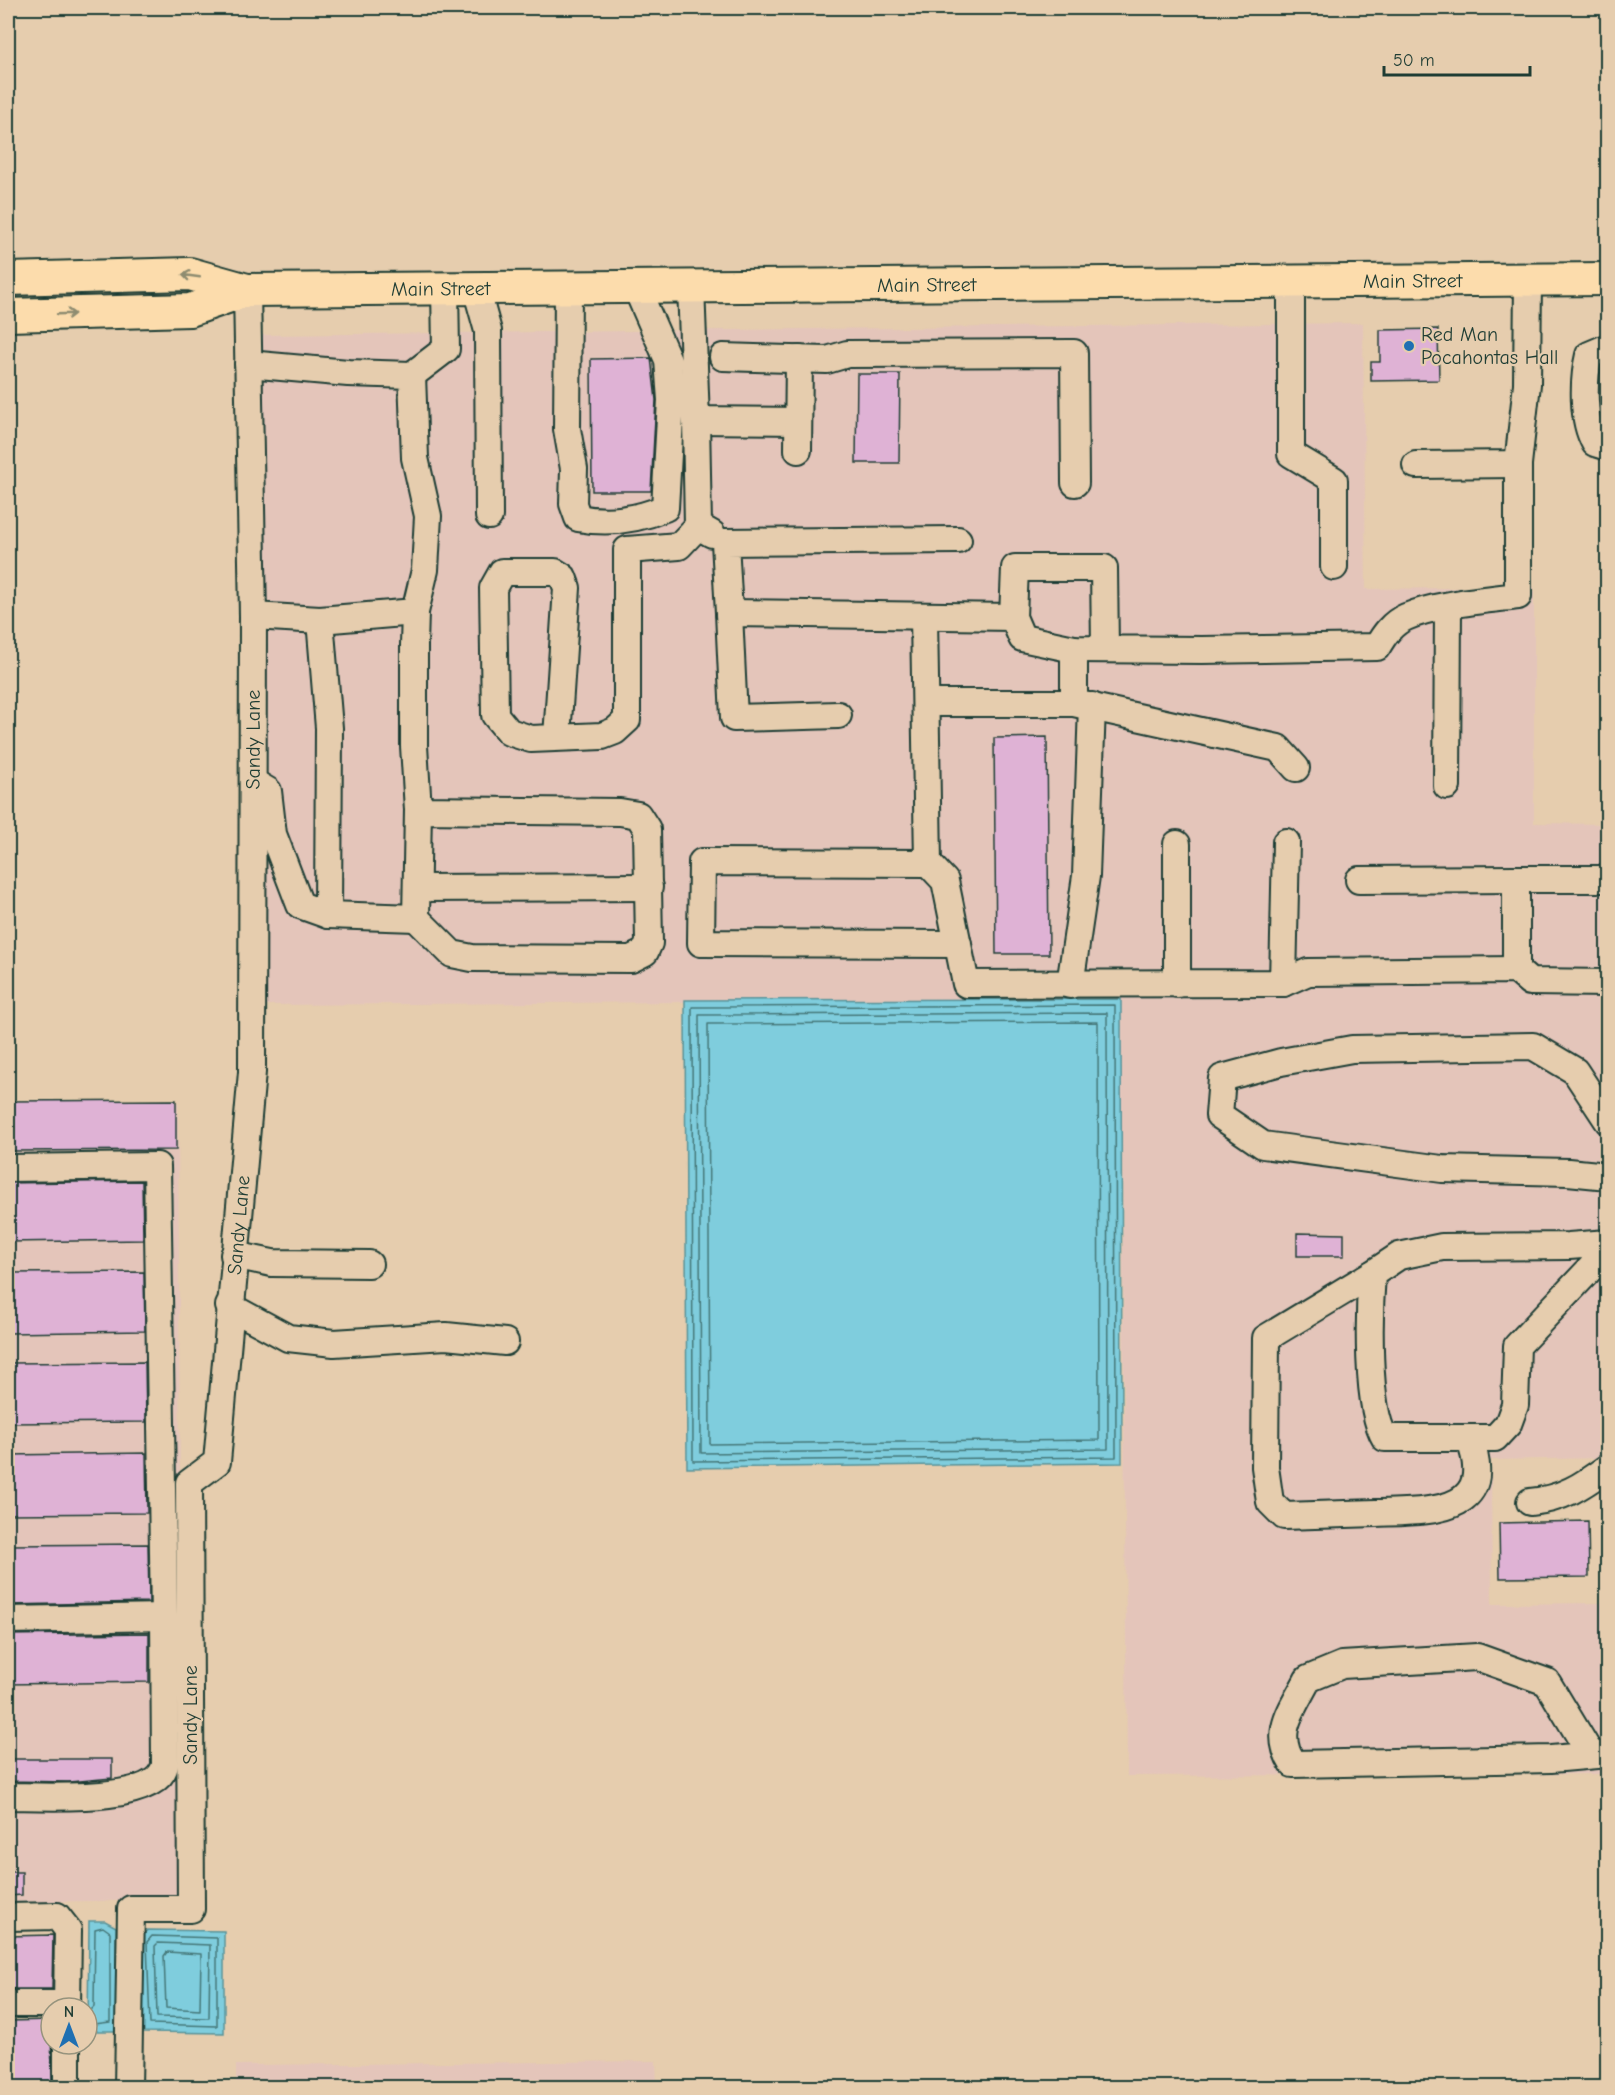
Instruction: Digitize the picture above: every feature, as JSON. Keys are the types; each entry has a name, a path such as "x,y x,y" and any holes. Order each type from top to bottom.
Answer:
{"main road":[{"name":"Main Street","path":"8,279 190,274 247,290 1608,279"},
{"name":"Main Street","path":"8,315 190,310 247,290"}],"street":[{"path":"1105,648 1104,568 1015,568 1013,616 1022,638 1074,649 1202,650 1377,647 1386,631 1405,617 1448,607 1518,596 1518,464 1527,384 1528,280"},
{"path":"1291,282 1291,453 1334,480 1334,567"},
{"path":"557,737 567,588 563,577 555,572 502,572 493,588 495,715 509,732 531,739 602,736 615,730 627,720 627,550 679,546 698,525 691,286"},
{"path":"568,287 567,429 574,469 573,504 578,518 601,522 642,518 665,508 671,400 668,360 636,287"},
{"path":"248,364 348,373 412,375 446,349 445,288"},
{"path":"476,288 488,332 489,516"},
{"name":"Sandy Lane","path":"128,2088 131,1909 191,1909 189,1484 216,1462 252,1072 253,616 247,290"},
{"path":"1608,347 1589,355 1585,371 1588,431 1595,443 1608,447"},
{"path":"723,357 827,360 847,354 1074,353 1076,483"},
{"path":"798,450 799,359"},
{"path":"412,375 415,458 428,516 425,570 415,612 414,746 418,810 416,918"},
{"path":"696,420 798,421"},
{"path":"1416,465 1518,464"},
{"path":"698,525 725,542 958,540"},
{"path":"725,542 734,718 838,715"},
{"path":"1447,786 1448,607"},
{"path":"253,616 320,620 415,612"},
{"path":"729,613 1013,616"},
{"path":"924,616 928,863 945,881 966,984 1283,983 1308,972 1516,970 1530,982 1608,983"},
{"path":"320,620 329,728 328,915"},
{"path":"1070,985 1086,876 1083,705 1074,649"},
{"path":"926,703 1083,705 1278,748 1296,768"},
{"path":"253,782 268,791 273,834 300,905 328,915 416,918 452,954 472,958 631,959 645,952 649,943 647,829 638,815 620,812 418,810"},
{"path":"1283,983 1286,842"},
{"path":"1177,844 1177,984"},
{"path":"928,863 702,862 701,943 958,944"},
{"path":"1516,879 1516,970"},
{"path":"1359,880 1608,879"},
{"path":"417,888 649,887"},
{"path":"1608,1121 1575,1071 1533,1046 1352,1049 1281,1062 1222,1078 1219,1115 1263,1145 1442,1169 1568,1172 1608,1176"},
{"path":"8,1168 157,1166 165,1765 159,1779 136,1790 102,1795 8,1796"},
{"path":"1469,1438 1478,1461 1472,1486 1462,1499 1438,1511 1284,1516 1270,1502 1265,1467 1266,1338 1399,1257 1442,1247 1569,1246 1608,1243"},
{"path":"1372,1274 1369,1310 1373,1400 1378,1426 1385,1438 1495,1438 1508,1424 1515,1405 1517,1346 1608,1250"},
{"path":"234,1255 272,1263 369,1264"},
{"path":"229,1306 288,1338 334,1343 446,1336 505,1342"},
{"path":"1530,1502 1550,1500 1569,1493 1589,1482 1608,1467"},
{"path":"8,1620 164,1617"},
{"path":"1477,1658 1547,1682 1599,1755 1293,1764 1285,1752 1283,1729 1308,1679 1342,1665 1477,1658"},
{"path":"8,1917 57,1916 68,1930 67,1996"},
{"path":"8,2004 39,2005"},
{"path":"67,2056 67,2088"}],"shaded area":[{"path":"1363,323 1366,589 1534,587 1534,823 1607,824 1607,1458 1491,1460 1492,1604 1607,1603 1607,1774 1127,1776 1121,999 265,1005 261,335"},
{"path":"178,1103 182,1900 8,1902 8,1104"},
{"path":"656,2061 657,2087 236,2087 236,2065"}],"water":[{"path":"1121,999 1122,1463 687,1468 685,1000"},
{"path":"89,1921 105,1921 116,1927 116,2031 99,2031 99,1996 88,1996"},
{"path":"147,1930 224,1931 224,2033 144,2032 141,1940"}],"building":[{"name":"Red Man Pocahontas Hall","path":"1438,329 1439,380 1371,381 1371,362 1380,362 1380,330"},
{"path":"651,358 656,400 651,491 592,491 591,359"},
{"path":"857,374 900,374 899,463 856,463"},
{"path":"1047,737 1049,954 996,954 994,738"},
{"path":"176,1100 176,1150 8,1151 8,1101"},
{"path":"142,1181 143,1240 8,1242 8,1183"},
{"path":"1297,1233 1344,1234 1344,1256 1297,1256"},
{"path":"144,1272 145,1331 8,1333 8,1273"},
{"path":"145,1362 146,1422 8,1423 8,1363"},
{"path":"146,1453 147,1513 8,1514 8,1455"},
{"path":"1588,1521 1589,1577 1500,1578 1499,1523"},
{"path":"148,1544 149,1602 8,1605 8,1545"},
{"path":"149,1633 149,1682 8,1684 8,1635"},
{"path":"8,1759 112,1759 112,1778 69,1782 8,1781"},
{"path":"8,1872 22,1872 22,1895 8,1896"},
{"path":"53,1935 52,1989 8,1989 8,1936"},
{"path":"39,2020 39,2056 52,2056 52,2086 8,2087 8,2021"}],"place":[{"name":"Red Man Pocahontas Hall","path":"1409,346"}]}
